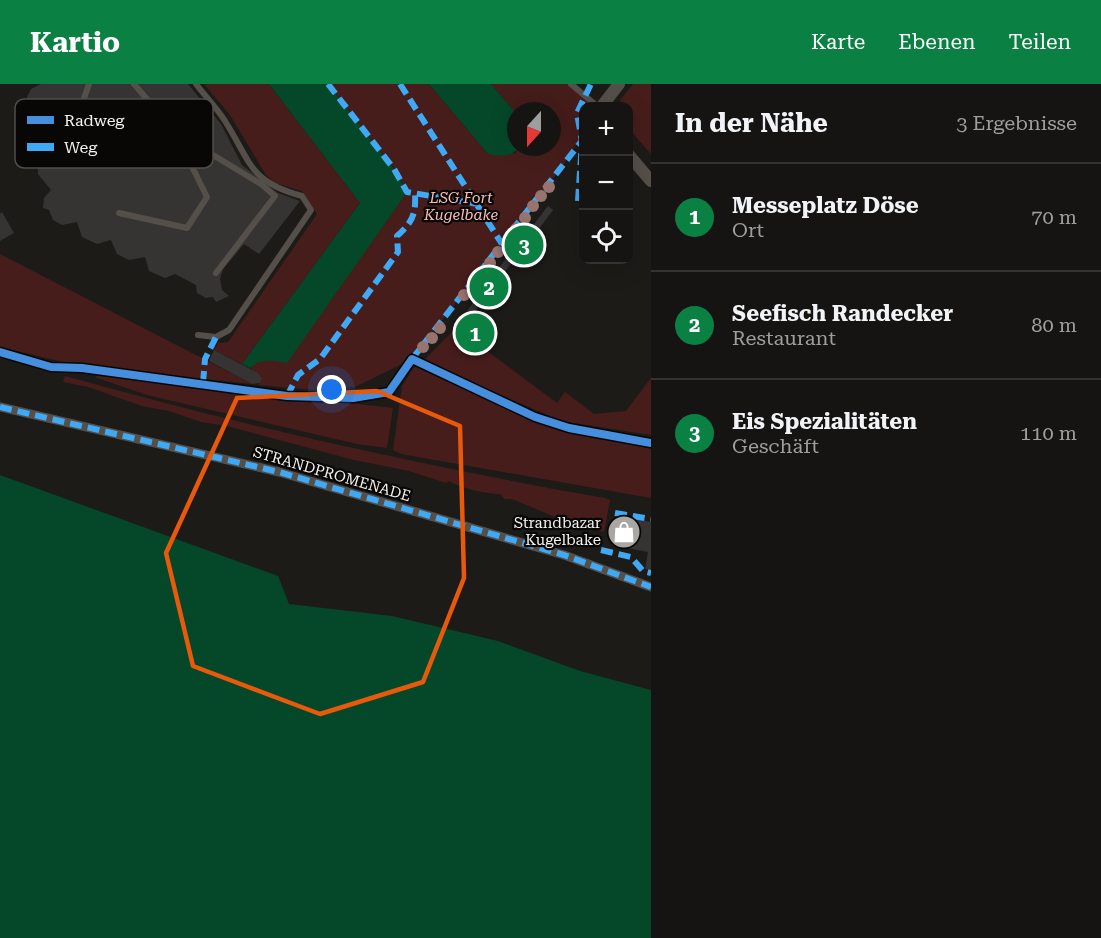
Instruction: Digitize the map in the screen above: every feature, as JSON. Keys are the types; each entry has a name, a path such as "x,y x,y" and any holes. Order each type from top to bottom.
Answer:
{"street":[{"path":"603,102 619,84"},
{"path":"630,156 651,181"},
{"name":"STRANDPROMENADE","path":"0,407 279,472 564,555 651,587"}],"lane":[{"path":"84,99 89,84"},
{"path":"134,84 147,99"},
{"path":"196,84 208,99"},
{"path":"571,84 595,102"},
{"path":"213,105 225,120 245,161 275,196 216,273"},
{"path":"198,335 216,337 229,330 311,210 302,196 262,182 213,154"},
{"path":"119,213 187,228 207,197 193,168"}],"highlighted area":[{"path":"377,391 460,426 464,578 423,682 320,714 193,666 166,553 237,398"}],"green space":[{"path":"204,84 269,84 360,203 242,364 214,350 218,343 228,342 317,214 302,191 275,183 266,175 230,115"},
{"name":"LSG Fort Kugelbake","path":"328,84 429,84 488,154 507,153 507,156 561,156 561,102 507,103 491,84 571,84 593,102 579,102 579,140 562,167 412,359 355,387 313,390 258,385 262,378 250,368 256,362 266,360 407,192 394,168"},
{"path":"633,84 651,84 651,154 633,134 633,102 621,102"},
{"path":"0,254 252,384 76,365 0,347"},
{"path":"456,328 557,403 565,392 594,414 626,411 651,378 651,435 561,421 423,361"},
{"path":"415,366 549,424 651,446 651,498 401,454 393,450 402,386"},
{"path":"98,374 393,408 387,448 357,444 147,395 97,378 95,376"},
{"path":"65,376 199,412 334,444 605,498 610,500 604,532 572,524 512,499 505,499 500,494 474,490 449,481 446,483 409,471 354,460 227,426 201,422 169,411 142,406 88,387 63,382"}],"shaded area":[{"path":"269,84 328,84 394,169 407,192 287,363 263,361 250,368 242,364 360,203"},
{"path":"429,84 491,84 507,103 507,155 488,154"},
{"path":"0,475 278,576 289,604 392,616 498,641 580,671 651,690 651,938 0,938"}],"building":[{"path":"41,84 188,84 200,99 28,99 31,89"},
{"path":"213,114 221,124 242,165 278,193 300,201 259,254 244,244 223,269 220,279 222,290 229,296 216,302 213,297 206,298 197,293 196,285 175,274 165,278 149,271 145,257 129,260 117,254 111,240 97,244 82,237 77,222 62,225 53,220 49,210 43,208 44,198 51,190 38,174 38,168 213,168"},
{"path":"548,206 553,210 521,253 515,249"},
{"path":"2,212 14,233 0,241 0,214"},
{"path":"507,257 513,261 472,315 467,311"},
{"path":"466,322 488,338 484,344 462,327"},
{"path":"214,350 258,373 262,378 260,383 252,384 209,361"},
{"path":"622,516 651,522 651,570 645,569 648,552 616,546"}],"marked path":[{"path":"328,84 394,169 407,192 478,204"},
{"path":"400,84 502,244"},
{"path":"578,201 582,142 577,113 591,84"},
{"path":"412,359 579,144"},
{"path":"287,396 298,375 320,359 398,252 397,236 412,217 415,193"},
{"path":"203,383 205,359 216,337"},
{"path":"0,407 279,472 564,555 651,587"},
{"path":"615,513 651,519"},
{"path":"601,550 631,557 643,571 651,573"}],"cycle path":[{"path":"0,352 51,367 82,368 287,396 353,398 389,392 412,359 535,417 569,428 651,443"}],"place":[{"name":"Eis Spezialitäten","path":"524,245"},
{"name":"Seefisch Randecker","path":"489,287"},
{"name":"Messeplatz Döse","path":"475,333"},
{"name":"Strandbazar Kugelbake","path":"624,532"}]}
